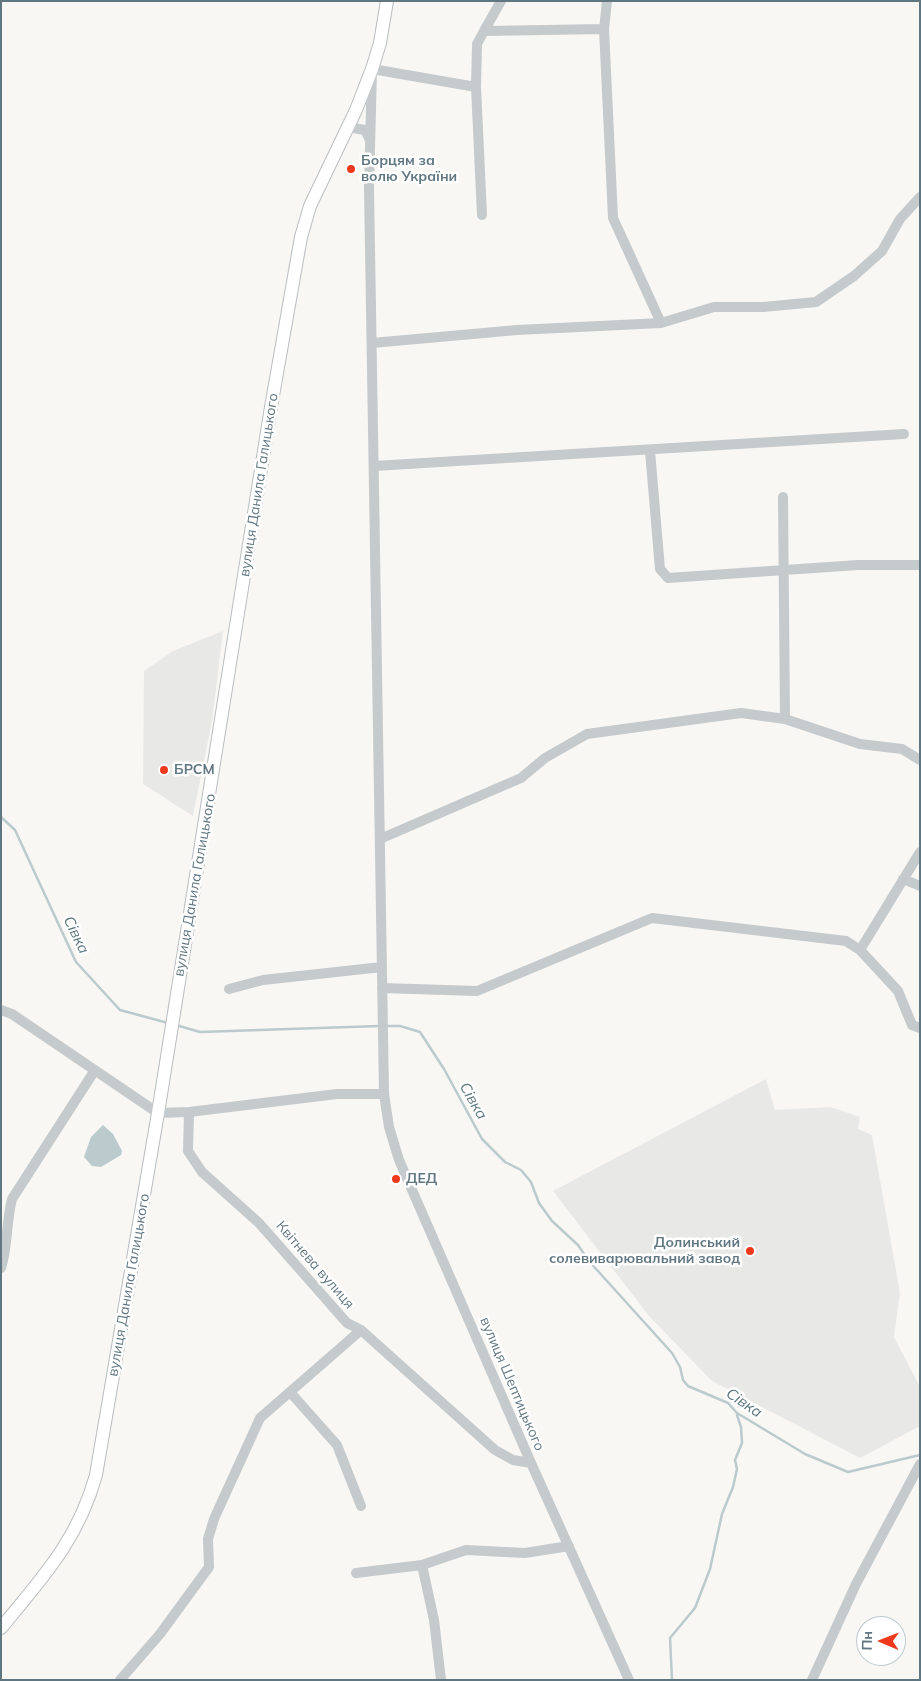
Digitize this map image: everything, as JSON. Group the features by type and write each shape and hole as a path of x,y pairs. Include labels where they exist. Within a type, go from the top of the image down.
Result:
{"main road":[{"name":"вулиця Данила Галицького","path":"1,1628 56,1560 77,1528 88,1502 107,1415 158,1113 301,237 310,206 372,69 380,43 386,1"}],"street":[{"path":"482,215 476,87 477,44 501,1"},
{"path":"606,1 604,28 613,218 661,323"},
{"path":"484,31 604,28"},
{"path":"372,69 476,87"},
{"name":"вулиця Шептицького","path":"372,69 372,343 382,988 384,1094 389,1127 399,1160 531,1463 629,1680"},
{"path":"345,130 353,128 366,130 371,142"},
{"path":"372,343 517,330 661,323 714,307 763,307 816,302 854,276 882,251 900,220 920,197"},
{"path":"374,466 904,434"},
{"path":"650,450 660,569 668,578 858,565 920,565"},
{"path":"783,497 785,718"},
{"path":"380,839 521,778 545,758 587,734 741,713 785,718 860,744 902,749 920,760"},
{"path":"860,950 920,852"},
{"path":"903,879 920,886"},
{"path":"382,988 477,991 652,918 846,942 860,950 898,991 912,1025 920,1028"},
{"path":"229,989 263,980 382,967"},
{"path":"1,1010 12,1014 158,1113 189,1112 337,1094 384,1094"},
{"path":"1,1268 6,1220 12,1199 95,1070"},
{"name":"Квітнева вулиця","path":"189,1112 188,1151 202,1172 259,1223 347,1323 361,1330 495,1450 514,1460 531,1463"},
{"path":"120,1680 160,1634 209,1567 208,1539 234,1471 260,1418 361,1330"},
{"path":"290,1392 336,1445 361,1506"},
{"path":"812,1680 856,1584 919,1468"},
{"path":"356,1574 422,1565 466,1550 525,1553 569,1546"},
{"path":"422,1565 434,1620 440,1680"}],"shaded area":[{"path":"223,631 212,721 193,816 143,784 144,671 173,651"},
{"path":"766,1079 775,1110 831,1107 860,1117 858,1129 872,1135 900,1293 894,1337 920,1387 920,1426 860,1458 712,1381 649,1316 553,1191"},
{"path":"103,1125 113,1134 122,1151 121,1155 101,1167 92,1166 84,1157 91,1137"}],"waterway":[{"name":"Сівка","path":"1,817 15,830 76,962 120,1010 168,1023"},
{"name":"Сівка","path":"176,1025 200,1032 379,1026"},
{"name":"Сівка","path":"385,1026 400,1026 420,1032 444,1069 482,1139 505,1162 521,1170 531,1182 539,1203 552,1221 578,1245 588,1260 672,1353 680,1367 683,1380 688,1386 728,1403 737,1413 805,1454 848,1472 920,1455"},
{"path":"672,1680 670,1638 695,1608 710,1569 722,1514 733,1487 737,1469 735,1460 742,1443 741,1427 737,1415"}],"place":[{"name":"Борцям за волю України","path":"351,169"},
{"name":"БРСМ","path":"164,770"},
{"name":"ДЕД","path":"396,1179"},
{"name":"Долинський солевиварювальний завод","path":"750,1251"}]}
